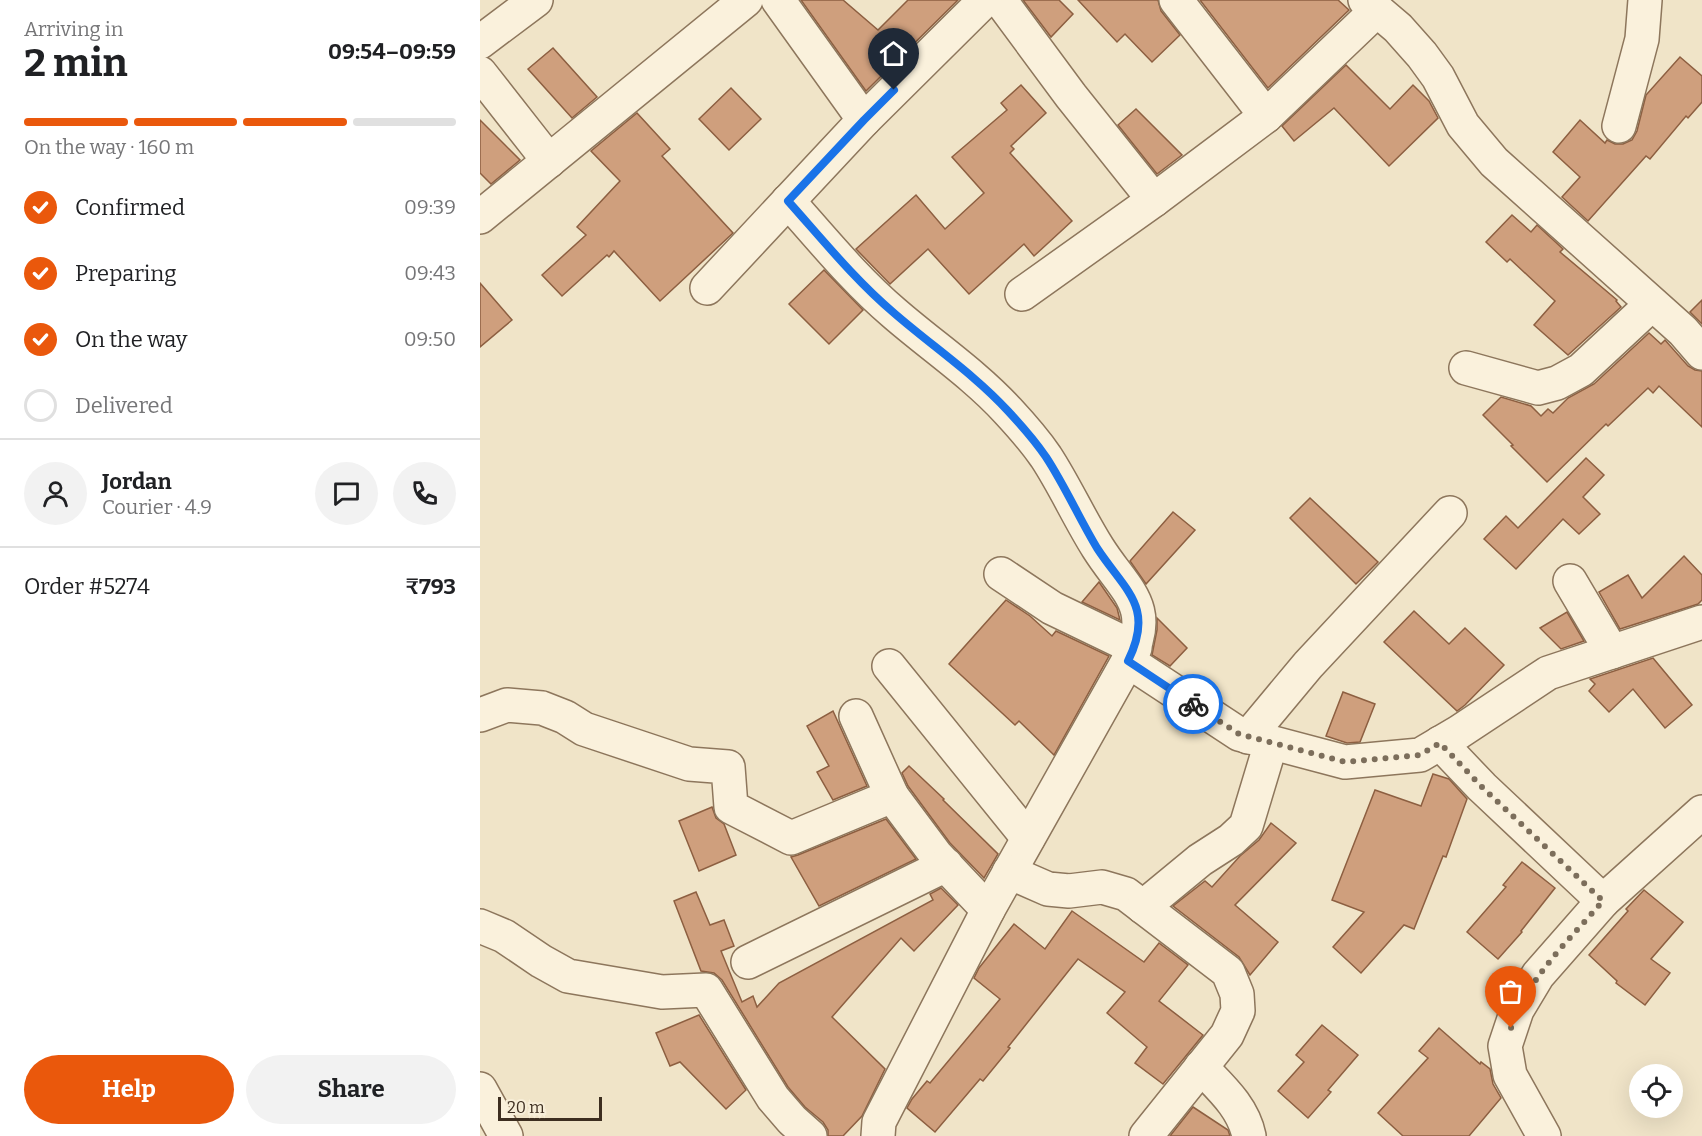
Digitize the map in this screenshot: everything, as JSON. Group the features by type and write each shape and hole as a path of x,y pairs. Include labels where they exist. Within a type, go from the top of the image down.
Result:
{"street":[{"path":"480,42 536,0"},
{"path":"486,202 549,161 746,0"},
{"path":"778,0 864,120"},
{"path":"707,288 864,120 985,0"},
{"path":"1000,0 1071,96 1154,200"},
{"path":"1176,0 1266,116"},
{"path":"1619,126 1642,39 1645,0"},
{"path":"1022,294 1154,200 1266,116 1380,3 1438,77 1463,125 1494,162 1683,331 1702,353"},
{"path":"480,73 549,161"},
{"path":"788,201 866,287 894,313 948,356 1007,410 1045,455 1098,548 1137,606 1140,624 1131,654 988,910 879,1122 878,1136"},
{"path":"1466,368 1538,388 1557,383 1581,370 1652,304"},
{"path":"1143,907 1200,860 1232,840 1246,826 1260,740 1308,666 1450,513"},
{"path":"1001,574 1052,608 1131,654 1239,734 1345,762 1420,755 1548,673 1702,622"},
{"path":"1570,581 1612,652"},
{"path":"889,666 1028,838"},
{"path":"480,715 507,705 542,708 565,717 584,729 689,764 728,767 731,807 790,838 892,796"},
{"path":"856,716 892,796 946,865 988,910"},
{"path":"1440,743 1482,787 1603,901"},
{"path":"1544,1136 1510,1075 1505,1046 1517,1010 1538,975 1603,901 1702,812"},
{"path":"748,962 946,865"},
{"path":"1009,872 1048,889 1068,891 1102,887 1126,894 1228,972 1237,994 1238,1011 1227,1035 1146,1136"},
{"path":"480,926 504,936 541,961 568,975 662,992 706,990 773,1098 810,1136"},
{"path":"1202,1067 1237,1107 1246,1124 1249,1136"},
{"path":"480,1089 506,1136"}],"building":[{"path":"801,0 843,0 878,30 908,0 958,0 866,91"},
{"path":"1023,0 1059,0 1073,14 1051,37"},
{"path":"1078,0 1158,0 1161,11 1180,35 1152,62 1125,34 1117,42"},
{"path":"1200,0 1338,0 1349,10 1268,88"},
{"path":"553,48 597,97 572,118 528,69"},
{"path":"1680,57 1702,76 1702,102 1688,118 1686,116 1650,159 1646,156 1588,221 1562,197 1580,177 1553,152 1580,120 1605,143 1607,140 1615,144 1623,144 1632,140 1637,131 1646,95"},
{"path":"1346,65 1390,109 1413,85 1429,101 1438,118 1389,166 1334,108 1294,141 1282,126"},
{"path":"1021,85 1046,113 1011,146 1014,149 1010,153 1072,221 1034,256 1024,244 969,294 928,249 890,284 856,249 916,195 945,229 984,193 952,157 1007,110 1001,103"},
{"path":"731,88 761,119 729,150 699,119"},
{"path":"1136,109 1182,155 1157,174 1118,125"},
{"path":"637,113 670,149 662,156 733,233 660,301 614,251 562,296 542,275 586,235 577,227 620,181 591,151"},
{"path":"480,120 520,160 491,184 480,173"},
{"path":"1512,215 1531,232 1537,225 1563,249 1560,252 1617,300 1621,307 1568,355 1534,325 1555,301 1510,259 1507,262 1486,242"},
{"path":"824,270 863,310 829,344 789,304"},
{"path":"480,283 512,320 480,347"},
{"path":"1702,300 1702,324 1690,312"},
{"path":"1649,333 1661,344 1665,340 1688,366 1702,371 1702,427 1659,386 1653,393 1648,388 1608,426 1606,424 1547,482 1483,415 1501,397 1531,406 1541,416 1548,409 1553,413 1568,398 1594,384"},
{"path":"1586,458 1604,475 1583,497 1600,514 1579,534 1563,519 1516,569 1484,539 1506,516 1518,528"},
{"path":"1310,498 1378,562 1356,584 1290,518"},
{"path":"1173,512 1195,530 1146,584 1130,561"},
{"path":"1684,556 1702,575 1702,600 1698,604 1620,629 1599,592 1628,575 1642,598"},
{"path":"1099,582 1117,608 1120,620 1082,602"},
{"path":"1006,600 1030,616 1052,636 1056,631 1109,656 1054,755 1019,721 1015,725 949,664"},
{"path":"1414,611 1449,644 1465,628 1504,665 1457,711 1384,642"},
{"path":"1567,612 1584,641 1561,649 1540,628"},
{"path":"1157,618 1187,648 1170,666 1152,655"},
{"path":"1653,658 1692,705 1665,728 1633,689 1609,712 1589,691 1595,684 1590,679"},
{"path":"1343,692 1375,704 1360,742 1347,743 1326,736"},
{"path":"833,711 867,786 833,800 817,772 829,766 807,726"},
{"path":"909,766 998,854 984,878 950,843 908,786 902,773"},
{"path":"1433,774 1449,779 1467,799 1446,857 1443,856 1414,929 1404,925 1361,973 1333,947 1364,912 1332,900 1375,790 1421,806"},
{"path":"712,807 716,818 724,824 736,855 699,871 679,821"},
{"path":"886,819 916,859 819,906 791,857"},
{"path":"1271,823 1296,843 1235,905 1278,942 1250,975 1239,957 1173,906 1205,881 1212,887 1240,856 1259,840"},
{"path":"1522,862 1555,888 1522,932 1498,959 1467,932 1506,887 1503,885"},
{"path":"941,888 958,905 914,951 901,938 832,1017 885,1069 862,1116 843,1136 828,1136 828,1130 823,1122 805,1107 788,1087 722,980 714,973 701,971 674,901 696,892 710,925 724,920 734,946 721,951 742,1002 753,996 757,1007 779,983 933,900 930,894"},
{"path":"1644,890 1683,922 1651,959 1670,973 1645,1005 1616,983 1617,981 1589,955"},
{"path":"1072,911 1144,962 1159,943 1188,965 1159,1001 1203,1035 1163,1084 1135,1063 1147,1047 1107,1013 1125,992 1078,959 983,1081 980,1079 935,1132 907,1108 927,1081 930,1083 1000,999 974,978 979,968 1014,924 1045,949"},
{"path":"699,1015 746,1090 726,1109 680,1062 670,1066 656,1033"},
{"path":"1322,1025 1358,1055 1328,1090 1331,1092 1308,1118 1278,1091 1304,1062 1296,1055"},
{"path":"1439,1028 1480,1064 1481,1062 1490,1069 1493,1084 1501,1098 1469,1136 1403,1136 1378,1113 1428,1058 1419,1051"},
{"path":"1193,1107 1228,1130 1230,1136 1170,1136"}],"way so far":[{"path":"1193,704 1239,734 1345,762 1420,755 1440,743 1482,787 1603,901 1538,975 1517,1010 1511,1028"}],"route":[{"path":"894,90 788,201 866,287 894,313 948,356 1007,410 1045,455 1098,548 1137,606 1140,624 1135,648 1128,661 1193,704"}]}
